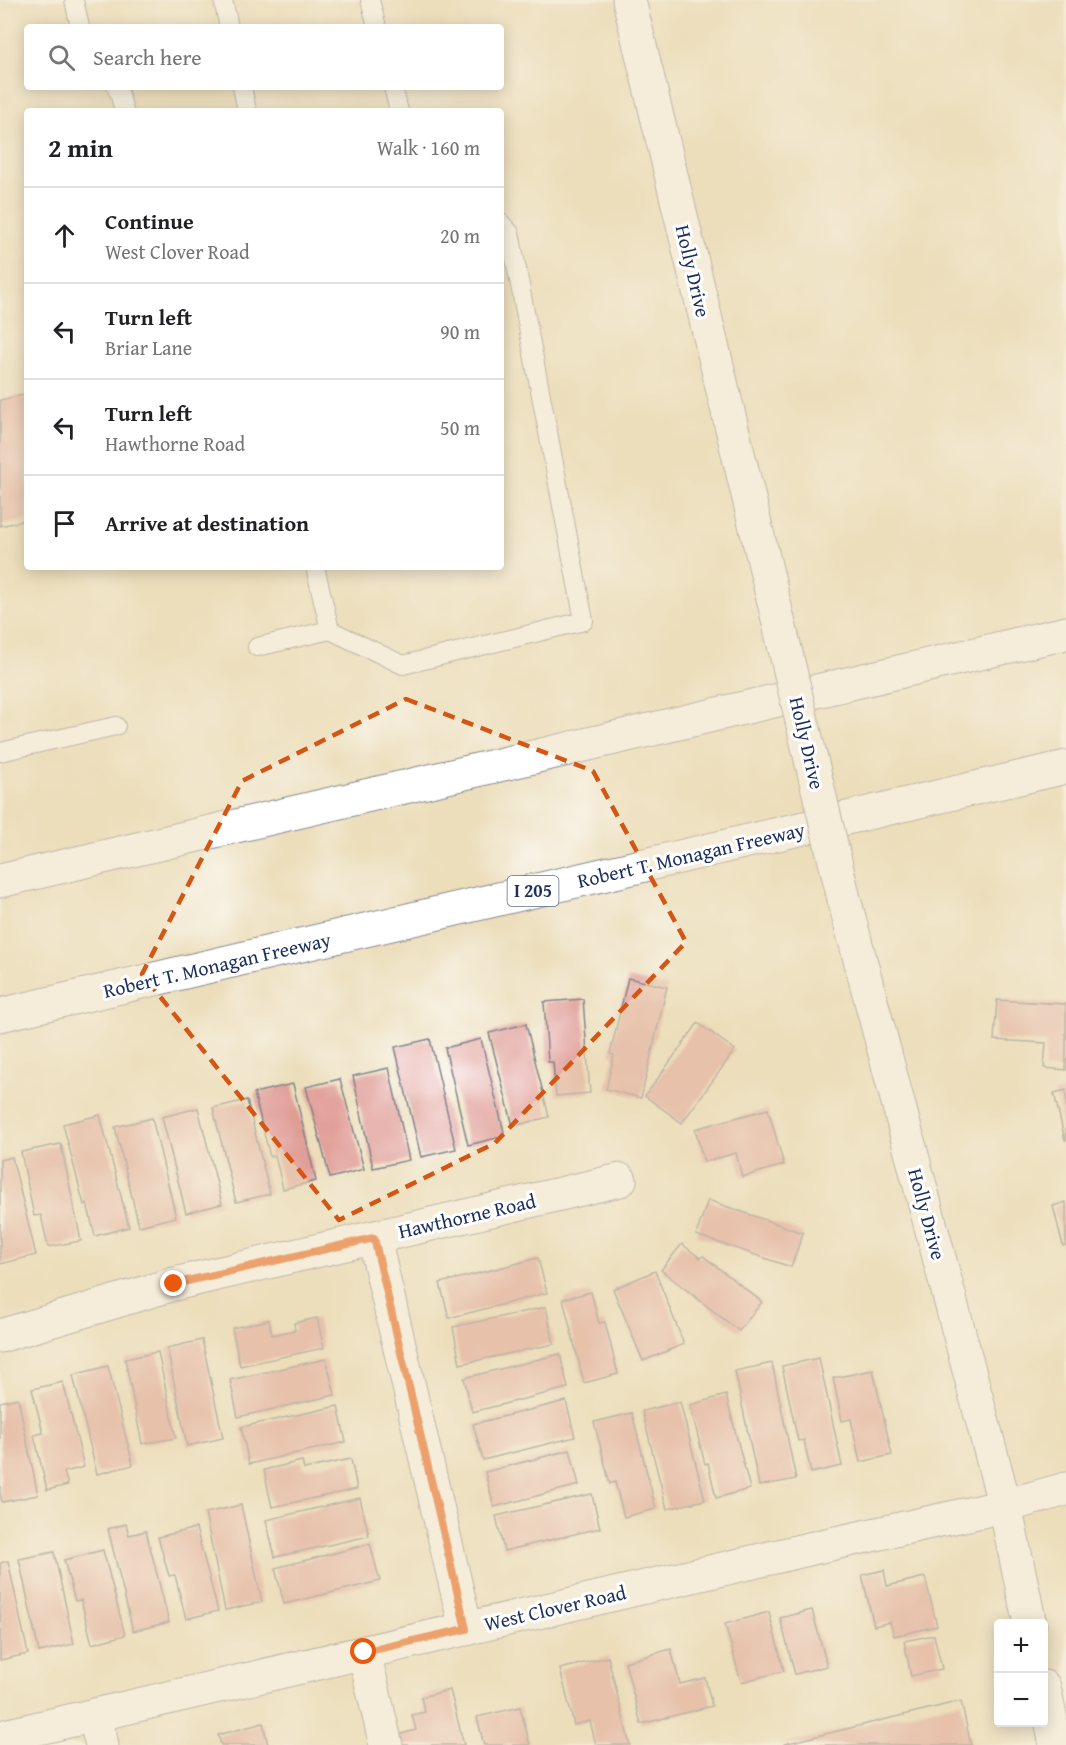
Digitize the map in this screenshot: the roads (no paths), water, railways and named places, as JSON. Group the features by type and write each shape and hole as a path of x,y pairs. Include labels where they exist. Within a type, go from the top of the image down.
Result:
{"main road":[{"name":"Holly Drive","path":"629,0 843,898 1005,1506 1029,1619"},
{"path":"0,881 1066,633"},
{"name":"Robert T. Monagan Freeway","path":"0,1015 1066,767"},
{"name":"Hawthorne Road","path":"0,1336 174,1284 620,1180"},
{"path":"374,1238 466,1629"},
{"name":"West Clover Road","path":"0,1737 98,1730 364,1652 1005,1506 1066,1489"},
{"path":"364,1652 386,1745"},
{"path":"1048,1706 1056,1745"}],"lane":[{"path":"74,0 79,24"},
{"path":"223,0 228,24"},
{"path":"370,0 376,24"},
{"path":"118,90 123,108"},
{"path":"243,90 246,108"},
{"path":"394,90 398,108"},
{"path":"257,647 330,630 403,665 584,621 510,233 504,227"},
{"path":"316,570 330,630"},
{"path":"0,752 116,726"}]}
